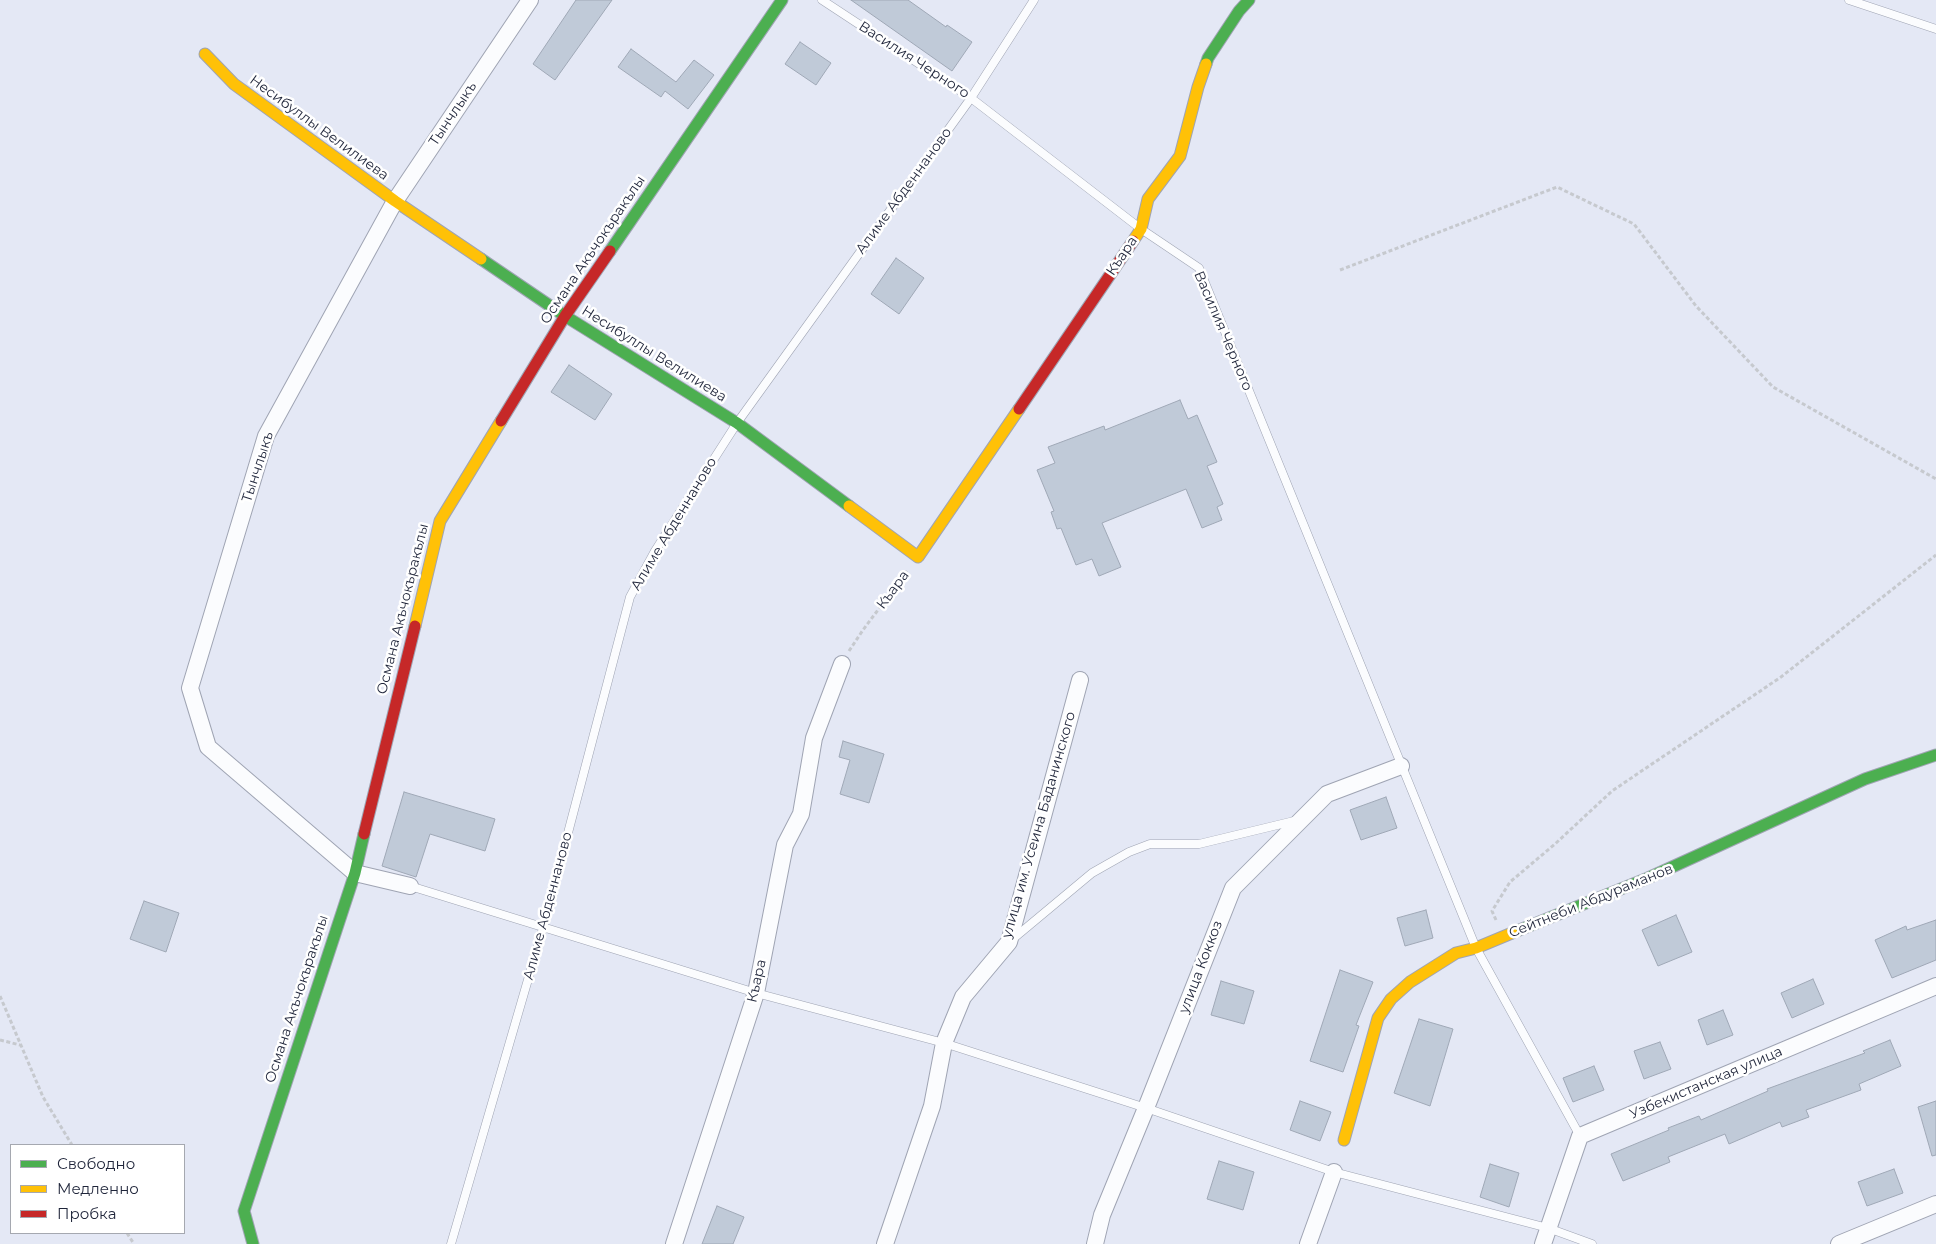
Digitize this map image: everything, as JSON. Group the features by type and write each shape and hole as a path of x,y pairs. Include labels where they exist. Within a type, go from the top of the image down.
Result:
{"street":[{"name":"Тынчлыкъ","path":"410,886 354,873 208,747 190,688 266,436 395,201 530,0"},
{"name":"Османа Акъчокъракълы","path":"253,1244 244,1211 354,873 440,521 565,316 782,0"},
{"name":"Къара","path":"918,557 1141,229 1148,199 1180,156 1198,87 1208,58 1238,11 1249,0"},
{"name":"Несибуллы Велилиева","path":"205,54 234,84 395,201 565,316 737,423 918,557"},
{"name":"Къара","path":"674,1244 756,993 785,845 801,814 814,738 842,664"},
{"name":"улица им. Усеина Баданинского","path":"886,1244 932,1106 944,1043 963,997 1008,942 1080,680"},
{"name":"Сейтнеби Абдураманов","path":"1344,1140 1378,1018 1391,999 1410,982 1456,953 1476,948 1648,878 1865,780 1936,756"},
{"name":"улица Коккоз","path":"1095,1244 1102,1215 1233,888 1327,794 1400,766"},
{"name":"Узбекистанская улица","path":"1580,1136 1936,986"},
{"path":"1545,1236 1580,1136"},
{"path":"1308,1244 1334,1172"},
{"path":"1839,1244 1936,1204"}],"lane":[{"name":"Василия Черного","path":"822,0 972,98 1141,229 1199,268 1400,766 1476,948 1580,1136"},
{"name":"Алиме Абденнаново","path":"451,1244 543,928 630,597 655,551 737,423 972,98 1034,0"},
{"path":"1849,0 1936,29"},
{"path":"1008,942 1092,873 1129,852 1150,844 1199,844 1301,820"},
{"path":"410,886 756,993 944,1043 1146,1108 1334,1172 1545,1236 1592,1244"}],"path":[{"path":"1340,270 1557,188 1634,224 1696,306 1772,387 1936,479"},
{"path":"1501,938 1492,911 1510,882 1555,844 1612,791 1781,677 1936,555"},
{"name":"Къара","path":"842,664 863,630 918,557"},
{"path":"0,996 43,1097 71,1144"},
{"path":"0,1040 21,1045"}],"building":[{"path":"576,0 612,0 555,80 533,64"},
{"path":"851,0 908,0 946,27 947,25 972,42 952,71"},
{"path":"800,42 831,63 816,85 785,64"},
{"path":"631,49 676,82 694,60 714,75 688,109 665,91 661,97 618,67"},
{"path":"896,258 924,278 899,314 871,294"},
{"path":"569,365 612,394 595,420 551,392"},
{"path":"1180,400 1188,419 1197,415 1217,462 1207,466 1223,504 1217,507 1222,520 1202,528 1186,489 1102,523 1121,567 1099,576 1092,559 1076,565 1061,528 1057,529 1051,512 1054,511 1037,470 1055,463 1048,447 1104,426 1105,430"},
{"path":"843,741 884,754 869,803 840,794 850,760 839,757"},
{"path":"404,792 495,819 485,851 430,834 416,877 382,866"},
{"path":"1386,797 1397,828 1361,840 1350,810"},
{"path":"144,901 179,913 166,952 130,939"},
{"path":"1426,910 1433,938 1405,946 1397,918"},
{"path":"1676,915 1692,952 1658,966 1642,930"},
{"path":"1936,920 1936,960 1892,978 1875,940 1906,926 1907,930"},
{"path":"1340,970 1373,982 1356,1025 1359,1026 1343,1072 1310,1061"},
{"path":"1813,979 1824,1004 1792,1018 1781,993"},
{"path":"1221,981 1254,991 1244,1024 1211,1015"},
{"path":"1723,1010 1733,1035 1707,1045 1698,1020"},
{"path":"1419,1019 1453,1029 1430,1106 1394,1093"},
{"path":"1890,1040 1901,1066 1859,1084 1861,1090 1806,1110 1809,1117 1782,1127 1780,1122 1729,1144 1725,1134 1668,1157 1670,1162 1623,1181 1611,1154 1669,1130 1668,1128 1699,1116 1701,1120 1768,1091 1767,1089 1865,1053 1863,1051"},
{"path":"1660,1042 1671,1069 1644,1079 1634,1051"},
{"path":"1594,1066 1604,1090 1573,1102 1563,1078"},
{"path":"1300,1101 1331,1112 1320,1141 1290,1130"},
{"path":"1936,1101 1936,1155 1932,1156 1918,1107"},
{"path":"1219,1161 1254,1172 1243,1210 1207,1199"},
{"path":"1490,1164 1519,1173 1509,1207 1480,1197"},
{"path":"1894,1169 1903,1193 1867,1206 1858,1182"},
{"path":"717,1206 744,1217 733,1244 702,1244"}],"traffic: fast":[{"path":"610,251 782,0"},
{"path":"1206,64 1239,11 1249,0"},
{"path":"481,259 565,316 737,423 849,506"},
{"path":"1512,933 1648,878 1865,779 1936,755"},
{"path":"253,1244 244,1211 355,873 364,834"}],"traffic: slow":[{"path":"205,54 234,84 395,201 481,259"},
{"path":"1133,241 1141,229 1148,199 1180,156 1206,64"},
{"path":"849,506 918,557 1019,409"},
{"path":"415,626 440,521 501,421"},
{"path":"1344,1140 1378,1018 1391,999 1410,982 1456,953 1476,948 1512,933"}],"traffic: jam":[{"path":"1019,409 1133,241"},
{"path":"501,421 565,316 610,251"},
{"path":"364,834 415,626"}]}
